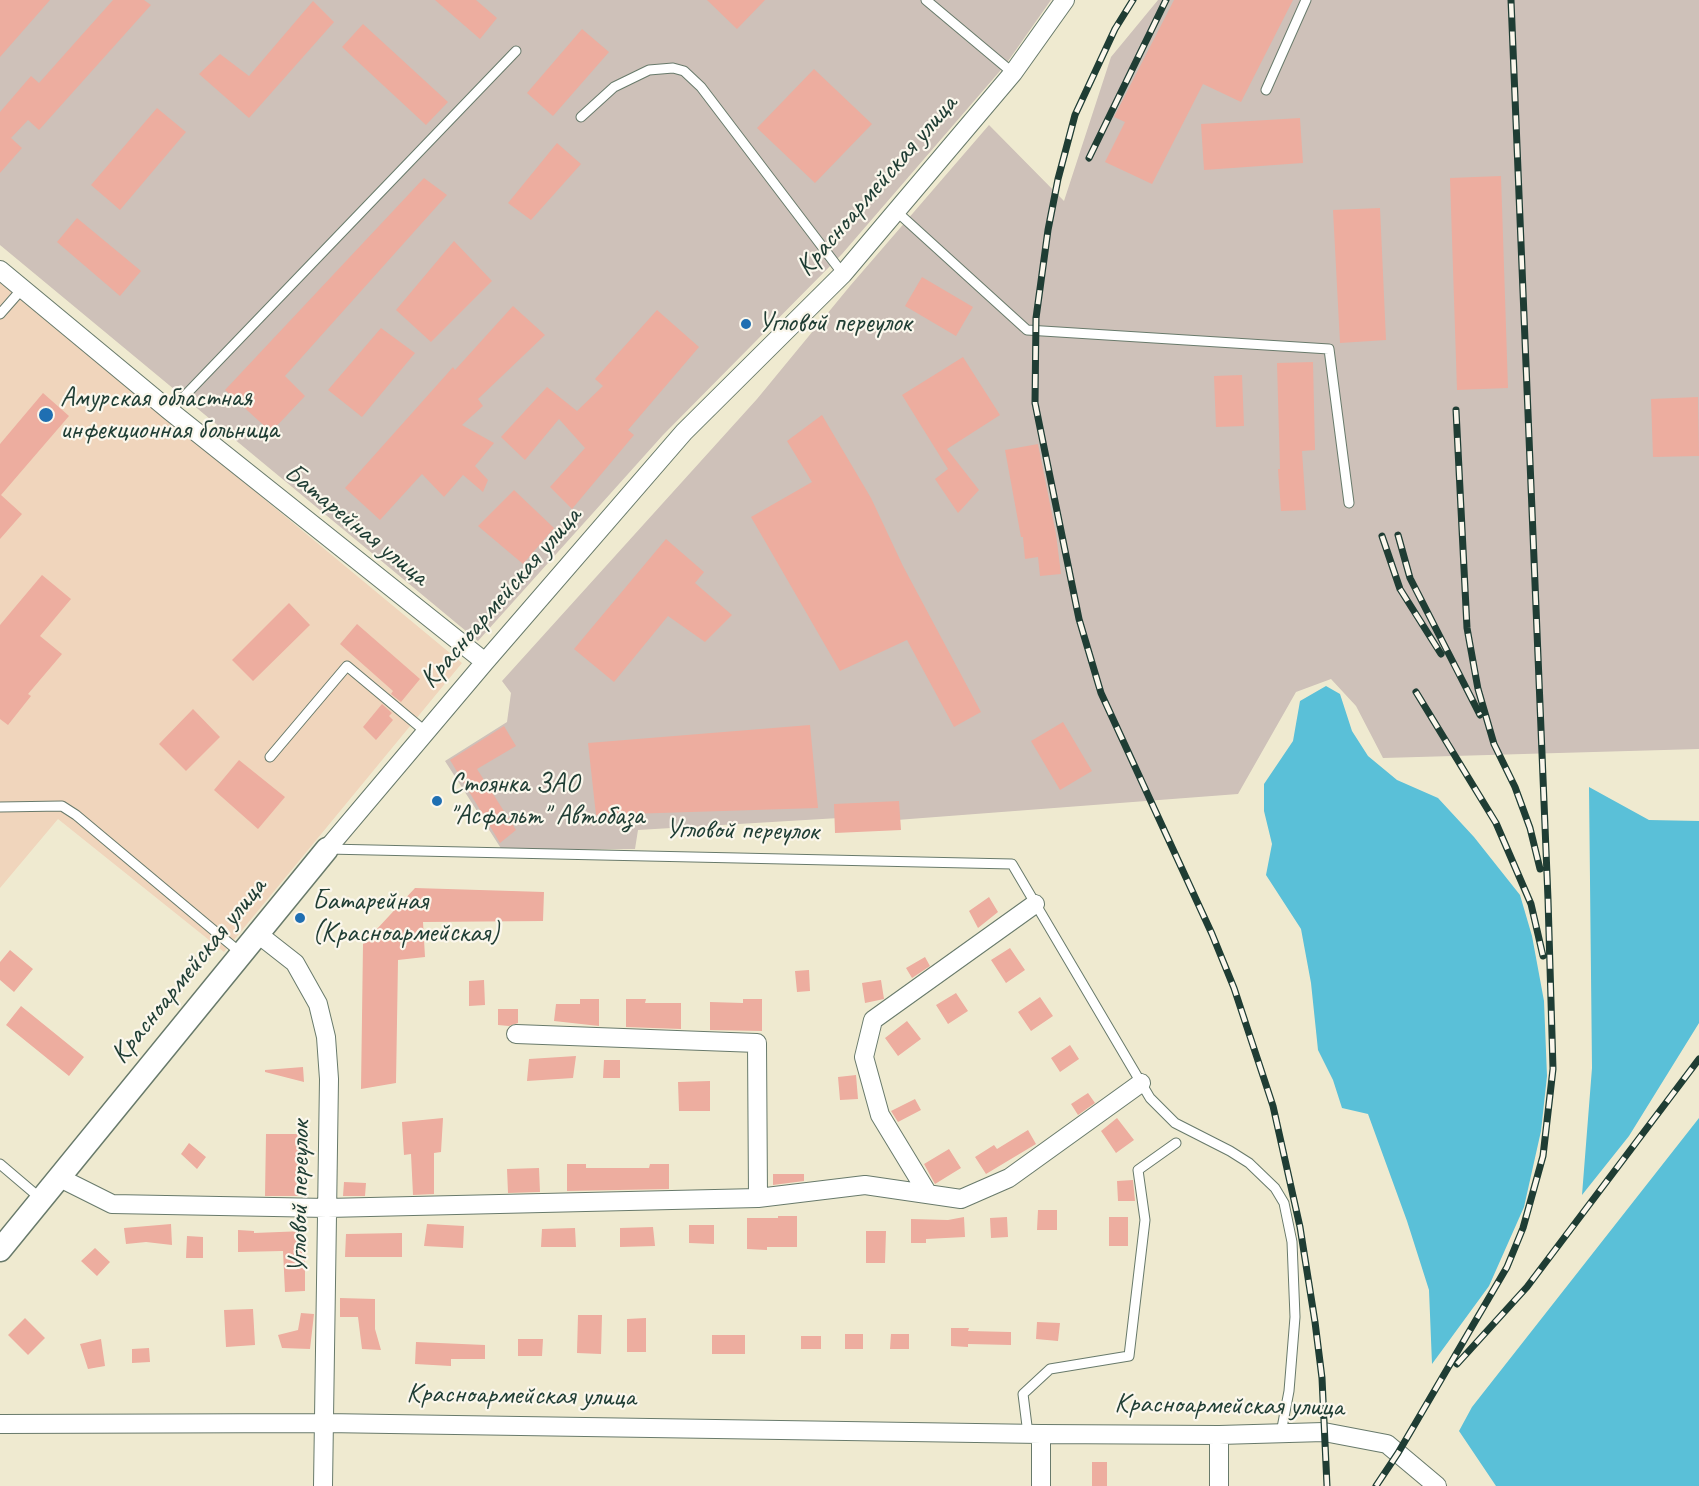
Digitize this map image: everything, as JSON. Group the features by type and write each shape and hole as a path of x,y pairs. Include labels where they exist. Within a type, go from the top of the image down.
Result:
{"street":[{"name":"Красноармейская улица","path":"0,1250 327,849 485,662 684,432 843,274 1013,73 1065,0"},
{"name":"Батарейная улица","path":"0,270 170,411 485,662"},
{"path":"928,1194 880,1115 864,1057 873,1020 1035,904"},
{"name":"Угловой переулок","path":"258,934 295,963 318,1004 326,1037 329,1079 323,1486"},
{"path":"516,1034 757,1043 758,1198"},
{"path":"60,1178 112,1204 327,1208 758,1198 865,1185 961,1198 1010,1178 1145,1091"},
{"name":"Красноармейская улица","path":"0,1424 325,1423 1034,1434 1219,1435 1324,1432 1387,1444 1437,1486"},
{"path":"1034,1434 1041,1486"},
{"path":"1219,1435 1219,1486"}],"lane":[{"path":"926,0 1013,73"},
{"path":"1266,90 1306,0"},
{"path":"170,411 516,51"},
{"path":"581,117 614,87 650,70 673,68 684,71 701,87 843,274"},
{"path":"896,211 1027,330 1329,349 1348,503"},
{"path":"0,314 22,289"},
{"path":"270,757 347,666 426,732"},
{"path":"0,807 62,806 85,822 242,954"},
{"name":"Угловой переулок","path":"327,849 1012,864 1035,904"},
{"path":"1035,904 1145,1091 1175,1123 1249,1163 1275,1188 1284,1203 1292,1242 1295,1317 1289,1391 1281,1433"},
{"path":"1034,1434 1023,1394 1050,1369 1129,1356 1144,1220 1138,1170 1176,1143"},
{"path":"0,1164 42,1200"}],"shaded area":[{"path":"0,0 1051,0 1006,64 842,254 663,435 478,641 0,245"},
{"path":"1158,0 1699,0 1699,749 1383,758 1356,706 1331,679 1296,692 1238,794 844,824 839,818 638,830 635,849 502,850 445,761 507,722 511,693 502,681 757,399 850,286 989,125 1064,201 1111,57"},
{"path":"0,280 462,663 224,952 58,819 0,888"}],"water":[{"path":"1326,686 1340,694 1352,731 1368,756 1397,780 1438,798 1474,837 1520,895 1532,936 1544,1001 1547,1076 1541,1131 1524,1207 1489,1286 1432,1364 1429,1290 1407,1221 1368,1114 1342,1108 1333,1080 1318,1050 1311,983 1301,929 1266,875 1272,844 1264,811 1264,784 1293,741 1300,701"},
{"path":"1589,787 1649,820 1699,821 1699,1023 1629,1136 1582,1195 1592,1068"},
{"path":"1699,1118 1699,1486 1496,1486 1459,1431 1472,1407"}],"building":[{"path":"0,0 50,0 0,57"},
{"path":"113,0 144,0 151,5 39,130 28,120 11,138 22,148 0,173 0,112 31,76 39,83"},
{"path":"435,0 476,0 497,18 480,39"},
{"path":"707,0 765,0 737,29"},
{"path":"1174,0 1293,0 1241,102 1203,84 1152,184 1105,162 1125,122 1114,117"},
{"path":"313,1 334,22 249,118 199,74 220,54 249,76"},
{"path":"363,24 448,102 426,125 342,47"},
{"path":"582,29 609,52 553,116 527,93"},
{"path":"814,69 872,124 815,183 757,128"},
{"path":"157,108 186,132 120,210 91,185"},
{"path":"1300,118 1303,163 1204,170 1201,124"},
{"path":"557,143 581,164 531,220 508,203"},
{"path":"1501,176 1508,388 1457,390 1450,178"},
{"path":"424,178 447,195 285,376 305,396 271,432 225,390"},
{"path":"1380,208 1386,340 1340,343 1333,210"},
{"path":"77,218 141,271 120,296 57,242"},
{"path":"454,241 492,281 431,342 396,310"},
{"path":"922,277 973,307 956,336 905,306"},
{"path":"513,306 545,335 478,399 483,406 462,425 494,443 475,466 488,480 483,492 463,475 444,497 422,474 380,520 345,488 453,367 455,370"},
{"path":"657,310 699,347 628,430 634,435 572,509 550,487 585,448 559,419 525,460 501,437 547,387 577,411 603,386 595,379"},
{"path":"381,328 415,353 362,417 328,390"},
{"path":"963,357 1000,415 947,449 979,490 958,513 935,479 948,469 902,395"},
{"path":"1313,362 1315,450 1302,451 1306,510 1281,511 1278,469 1280,469 1277,363"},
{"path":"1242,375 1244,426 1216,427 1214,376"},
{"path":"43,393 69,416 1,495 22,514 0,539 0,444"},
{"path":"1698,397 1699,456 1653,457 1651,399"},
{"path":"822,415 871,498 903,566 981,712 954,727 907,640 840,671 751,517 812,482 787,441"},
{"path":"1038,444 1056,534 1061,574 1040,576 1038,557 1025,559 1023,537 1021,537 1005,450"},
{"path":"514,490 554,528 523,564 478,526"},
{"path":"666,539 704,572 695,583 732,615 705,642 668,616 614,682 574,649"},
{"path":"42,575 71,599 40,636 62,654 28,694 31,696 8,725 0,719 0,625"},
{"path":"289,603 310,625 253,681 232,660"},
{"path":"357,624 420,679 401,702 391,694 393,691 340,644"},
{"path":"382,704 392,713 389,716 393,720 376,740 363,727"},
{"path":"193,709 220,737 186,771 159,744"},
{"path":"1063,722 1092,771 1060,790 1031,741"},
{"path":"810,725 818,808 596,815 588,743"},
{"path":"504,726 516,746 477,769 516,830 500,843 450,760"},
{"path":"239,760 285,797 258,829 214,790"},
{"path":"899,801 901,830 835,833 834,804"},
{"path":"415,888 544,892 543,921 423,922 425,957 398,960 396,1083 361,1089 363,944"},
{"path":"989,897 998,912 978,928 969,911"},
{"path":"1010,948 1025,970 1006,983 991,960"},
{"path":"10,950 33,969 14,992 0,980 0,962"},
{"path":"925,957 930,966 912,978 906,968"},
{"path":"809,970 810,991 797,992 795,971"},
{"path":"484,980 485,1005 469,1006 469,981"},
{"path":"881,980 884,999 865,1003 862,983"},
{"path":"956,993 968,1011 948,1024 936,1005"},
{"path":"1040,997 1053,1016 1031,1031 1018,1012"},
{"path":"580,999 599,999 599,1026 554,1021 556,1004 580,1004"},
{"path":"626,999 646,999 645,1003 681,1003 681,1029 626,1027"},
{"path":"743,999 762,999 762,1031 710,1030 710,1002 743,1003"},
{"path":"21,1006 84,1057 69,1076 6,1025"},
{"path":"498,1009 518,1009 518,1023 509,1026 498,1025"},
{"path":"907,1021 921,1039 898,1056 885,1038"},
{"path":"1070,1045 1079,1059 1060,1072 1051,1058"},
{"path":"576,1056 573,1078 527,1081 529,1059"},
{"path":"604,1060 620,1060 620,1078 603,1078"},
{"path":"303,1067 304,1082 265,1072 265,1070"},
{"path":"856,1075 858,1099 840,1100 838,1077"},
{"path":"710,1081 710,1111 679,1111 678,1082"},
{"path":"1088,1093 1095,1103 1078,1115 1071,1104"},
{"path":"915,1099 921,1110 898,1122 891,1111"},
{"path":"443,1118 441,1152 434,1153 434,1194 413,1195 411,1154 404,1155 402,1122"},
{"path":"1117,1118 1134,1140 1116,1153 1101,1131"},
{"path":"1028,1130 1036,1144 986,1174 975,1157 994,1145 997,1149"},
{"path":"266,1134 305,1134 302,1196 265,1196"},
{"path":"189,1143 206,1157 197,1169 181,1154"},
{"path":"949,1149 961,1168 935,1184 924,1164"},
{"path":"567,1164 586,1164 586,1168 649,1168 650,1164 669,1164 669,1189 567,1191"},
{"path":"539,1168 540,1192 508,1193 507,1169"},
{"path":"773,1174 804,1174 804,1181 773,1185"},
{"path":"1133,1180 1135,1201 1118,1201 1117,1181"},
{"path":"344,1182 366,1183 365,1196 343,1196"},
{"path":"1038,1210 1057,1210 1057,1230 1037,1230"},
{"path":"778,1216 797,1216 797,1247 747,1249 747,1218 778,1218"},
{"path":"964,1217 965,1237 926,1239 926,1243 911,1243 911,1219 948,1220"},
{"path":"1007,1217 1008,1237 991,1238 990,1218"},
{"path":"1109,1217 1128,1217 1128,1246 1109,1246"},
{"path":"171,1224 172,1245 146,1242 126,1244 124,1228"},
{"path":"427,1224 464,1226 463,1248 424,1246"},
{"path":"689,1225 714,1225 714,1244 689,1243"},
{"path":"653,1227 655,1246 620,1247 620,1228"},
{"path":"575,1228 576,1247 541,1247 542,1229"},
{"path":"238,1230 254,1231 254,1233 305,1231 305,1291 285,1292 283,1251 238,1252"},
{"path":"866,1231 886,1231 885,1263 866,1263"},
{"path":"402,1233 402,1257 345,1257 346,1234"},
{"path":"187,1236 203,1237 203,1258 186,1258"},
{"path":"95,1248 110,1262 97,1276 81,1261"},
{"path":"340,1298 375,1299 375,1329 381,1350 362,1349 358,1317 340,1317"},
{"path":"253,1309 255,1345 226,1347 224,1310"},
{"path":"301,1313 314,1314 310,1349 282,1348 278,1335 298,1330"},
{"path":"578,1315 602,1315 601,1354 577,1353"},
{"path":"25,1318 45,1338 28,1355 8,1335"},
{"path":"646,1318 646,1352 627,1352 627,1319"},
{"path":"1037,1322 1060,1323 1058,1341 1036,1339"},
{"path":"951,1328 969,1328 968,1331 1011,1332 1011,1345 951,1346"},
{"path":"845,1334 863,1334 863,1349 845,1349"},
{"path":"891,1334 909,1334 909,1349 890,1349"},
{"path":"712,1335 745,1335 745,1354 712,1354"},
{"path":"801,1336 821,1336 821,1349 801,1349"},
{"path":"101,1339 105,1366 88,1369 80,1344"},
{"path":"518,1339 543,1339 542,1356 518,1356"},
{"path":"416,1342 485,1345 485,1359 451,1359 451,1366 415,1364"},
{"path":"149,1348 150,1362 132,1363 132,1349"},
{"path":"1092,1462 1107,1462 1107,1486 1092,1486"}],"railway":[{"path":"1133,0 1115,29 1075,115 1058,179 1048,230 1036,318 1035,403 1079,619 1101,693 1212,934 1234,988 1273,1106 1300,1227 1315,1322 1322,1378 1327,1486"},
{"path":"1089,158 1166,0"},
{"path":"1376,1486 1398,1453 1507,1267 1523,1228 1543,1156 1553,1069 1511,0"},
{"path":"1456,410 1467,628 1478,689 1494,744 1515,787 1530,828 1540,869"},
{"path":"1398,535 1410,578 1480,715"},
{"path":"1382,536 1400,589 1441,654"},
{"path":"1416,692 1496,823 1531,904 1543,956"},
{"path":"1457,1364 1527,1287 1699,1059"}],"place":[{"name":"Угловой переулок","path":"746,324"},
{"name":"Амурская областная инфекционная больница","path":"46,415"},
{"name":"Стоянка ЗАО \"Асфальт\" Автобаза","path":"437,801"},
{"name":"Батарейная (Красноармейская)","path":"300,918"}]}
